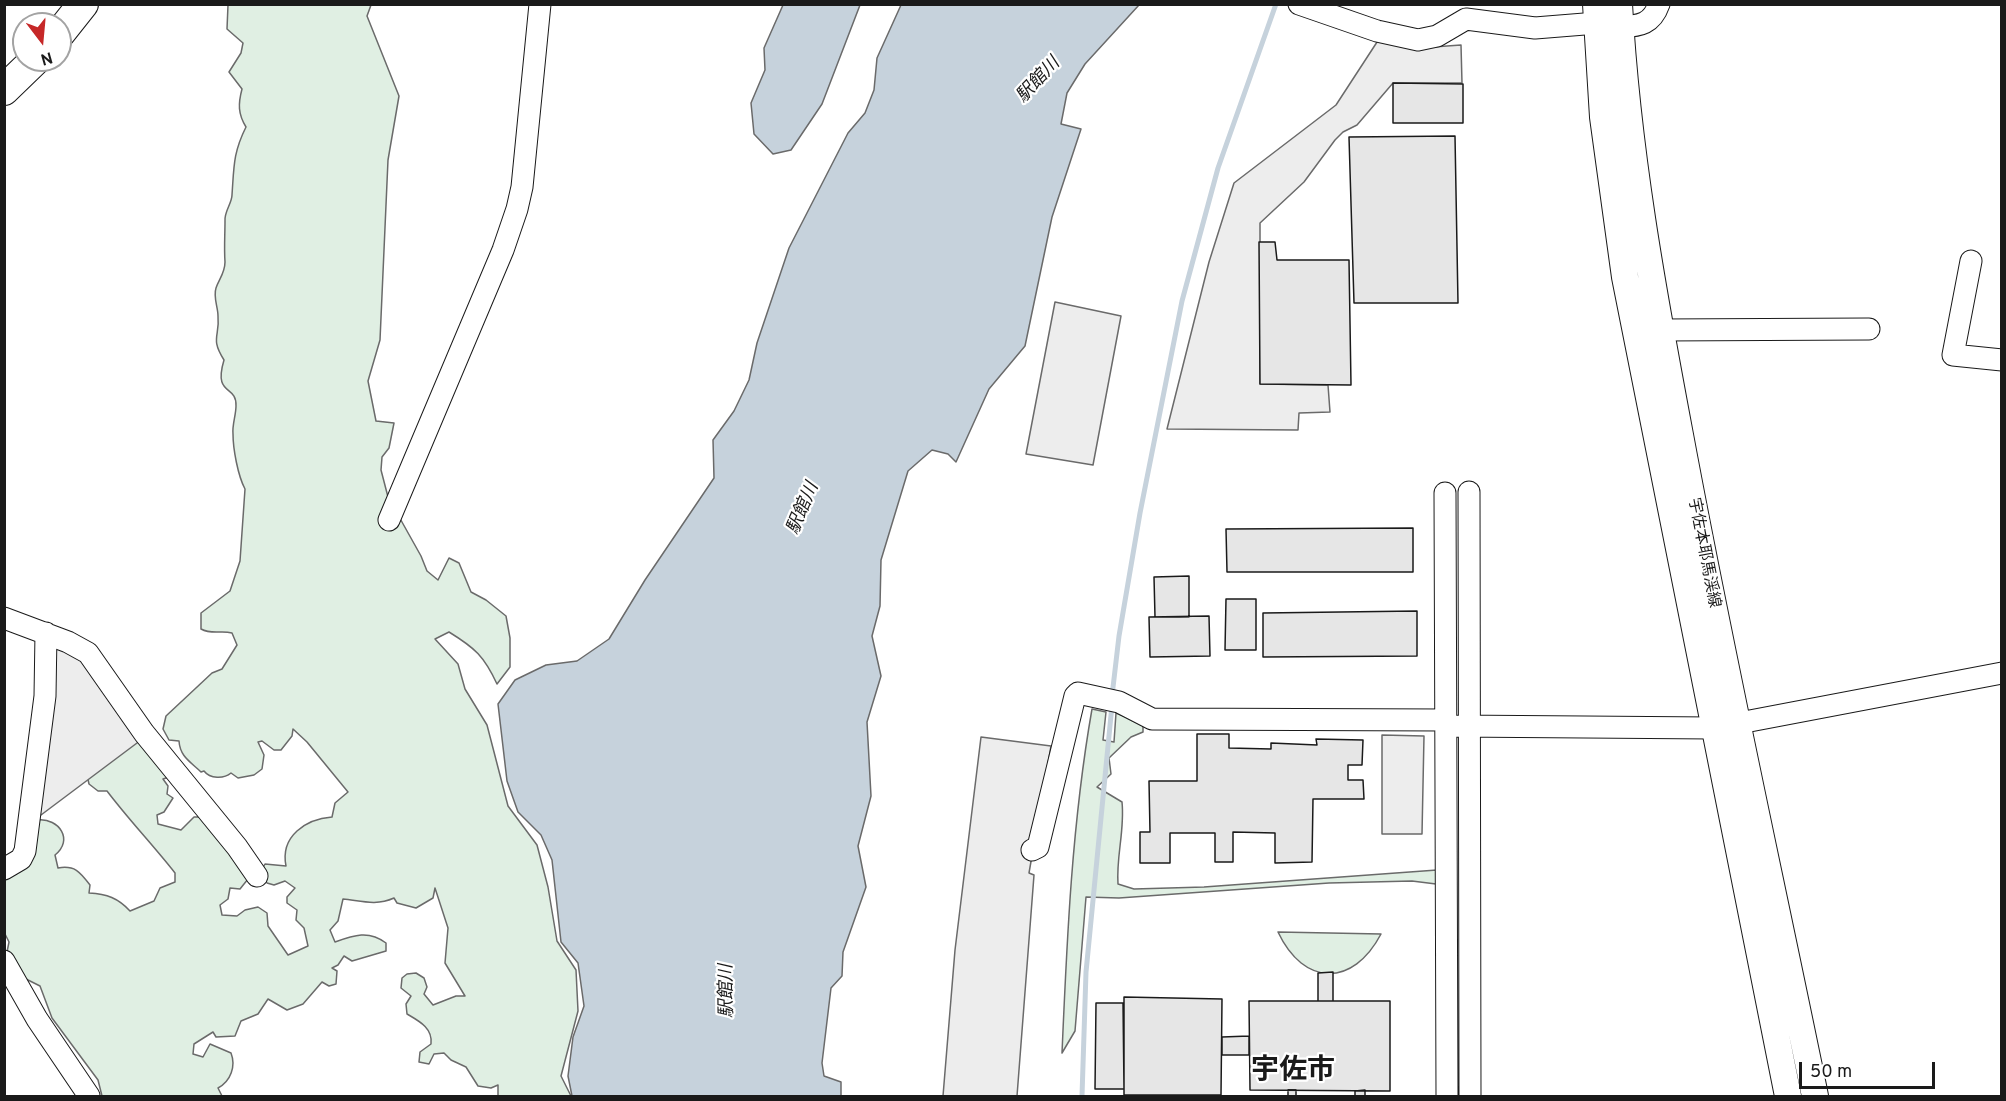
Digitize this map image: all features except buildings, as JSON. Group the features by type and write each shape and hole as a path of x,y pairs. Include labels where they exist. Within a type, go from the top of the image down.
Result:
{"highway":[{"path":"72,18 83,4"},
{"path":"4,90 23,72"}],"main road":[{"name":"宇佐本耶馬渓線","path":"1608,15 1661,330 1698,531 1726,726 1788,1096"},
{"name":"宇佐本耶馬渓線","path":"1608,15 1605,138 1624,278 1726,726 1815,1096"}],"street":[{"path":"389,520 503,250 518,209 540,4"},
{"path":"1299,4 1377,31 1418,40 1437,36 1466,19 1535,28 1608,15 1648,22 1655,16 1659,4"},
{"path":"1971,261 1953,355 2001,360"},
{"path":"1661,330 1869,329"},
{"path":"1469,492 1470,1096"},
{"path":"1445,493 1447,1096"},
{"path":"4,618 46,633 88,653 144,733 237,847 257,876"},
{"path":"4,869 21,859 25,851 44,704 46,633"},
{"path":"1032,850 1038,846 1075,696 1078,693 1119,702 1152,719 1446,723 1469,726 1726,726 2001,673"},
{"path":"4,961 37,1019 83,1084 88,1096"}],"green space":[{"path":"228,5 371,5 367,16 399,96 388,160 380,340 368,381 376,421 394,423 389,448 382,457 381,470 388,497 427,571 438,580 449,558 459,563 471,592 486,600 506,616 510,638 510,667 497,684 483,659 466,643 449,632 435,639 458,664 465,689 487,725 508,806 537,845 548,887 557,941 576,970 578,1011 561,1076 571,1096 498,1096 498,1085 491,1088 478,1086 466,1067 451,1060 444,1053 434,1054 429,1064 419,1062 420,1052 431,1044 431,1038 424,1026 407,1014 406,1004 411,996 401,988 402,978 407,974 416,973 424,978 427,987 424,994 433,1005 456,996 465,996 445,963 448,928 435,888 433,898 416,908 397,903 394,898 375,902 343,899 338,921 330,930 335,942 361,935 374,936 386,943 386,951 352,961 344,956 338,965 332,968 337,971 336,984 329,986 322,982 303,1004 287,1010 268,999 258,1014 241,1021 235,1036 216,1037 213,1032 194,1044 193,1054 203,1057 210,1044 231,1053 233,1063 231,1073 218,1088 222,1096 102,1096 98,1080 52,1018 40,986 24,978 6,957 9,942 5,934 5,879 38,820 46,820 58,826 62,831 63,843 55,855 58,868 69,868 80,873 90,885 89,893 112,898 130,911 154,901 160,888 175,882 175,873 107,791 98,791 89,784 87,775 138,734 175,775 163,779 168,786 167,794 173,798 164,812 157,815 158,824 181,830 194,817 203,817 248,879 240,889 230,888 228,899 220,905 222,915 237,916 245,910 258,907 267,913 268,926 288,955 308,946 304,928 296,920 297,910 287,903 287,897 295,888 285,881 274,885 267,883 261,871 265,864 286,866 285,855 291,838 304,825 332,817 335,803 348,792 307,742 293,729 292,736 281,750 274,750 262,741 258,742 264,755 262,769 254,775 238,778 231,773 217,777 210,776 204,771 201,772 184,755 179,741 169,740 163,729 166,716 212,673 222,669 237,645 232,633 209,632 201,629 201,613 230,591 240,561 245,489 238,470 234,447 235,399 221,380 224,360 216,342 218,313 215,291 225,266 225,218 232,198 236,153 246,127 241,118 240,109 242,89 229,72 241,53 243,43 227,29"},
{"path":"1092,709 1106,712 1103,740 1114,742 1116,713 1143,724 1143,732 1131,737 1109,758 1111,774 1097,787 1122,802 1118,884 1134,889 1204,887 1437,870 1436,884 1412,881 1329,883 1119,898 1086,897 1075,1031 1062,1053 1068,923 1075,837"},
{"path":"1278,932 1381,934 1370,951 1357,964 1343,971 1329,973 1315,971 1301,963 1289,950"}],"shaded area":[{"path":"1379,39 1419,48 1461,45 1462,83 1393,83 1357,125 1343,132 1335,140 1304,182 1260,223 1260,384 1328,385 1330,412 1299,413 1298,430 1167,429 1209,262 1234,183 1336,105"},
{"path":"1055,302 1121,316 1093,465 1026,454"},
{"path":"55,644 78,656 141,740 41,815 39,811"},
{"path":"1382,735 1424,736 1422,834 1382,834"},
{"path":"981,737 1051,746 1029,873 1034,875 1017,1096 943,1096 955,950"}],"water":[{"path":"783,5 860,5 822,104 791,150 773,154 754,134 751,103 765,70 764,48"},
{"name":"駅館川","path":"901,5 1139,5 1085,64 1067,93 1061,124 1081,129 1052,217 1025,346 989,389 956,462 948,454 932,450 908,471 881,560 880,606 872,636 881,676 867,722 871,796 858,846 866,887 843,952 842,976 831,988 822,1063 824,1076 841,1082 841,1096 572,1096 568,1076 573,1037 584,1006 578,963 561,942 552,860 541,835 518,812 507,781 498,704 515,680 546,665 577,661 609,639 645,580 714,478 713,440 734,411 749,380 757,343 789,248 848,133 865,113 874,90 877,58"}],"waterway":[{"path":"1112,696 1119,636 1140,513 1182,301 1218,168 1276,4"},
{"path":"1082,1096 1086,972 1112,705"}],"district":[{"name":"宇佐市","path":"1293,1072"}]}
